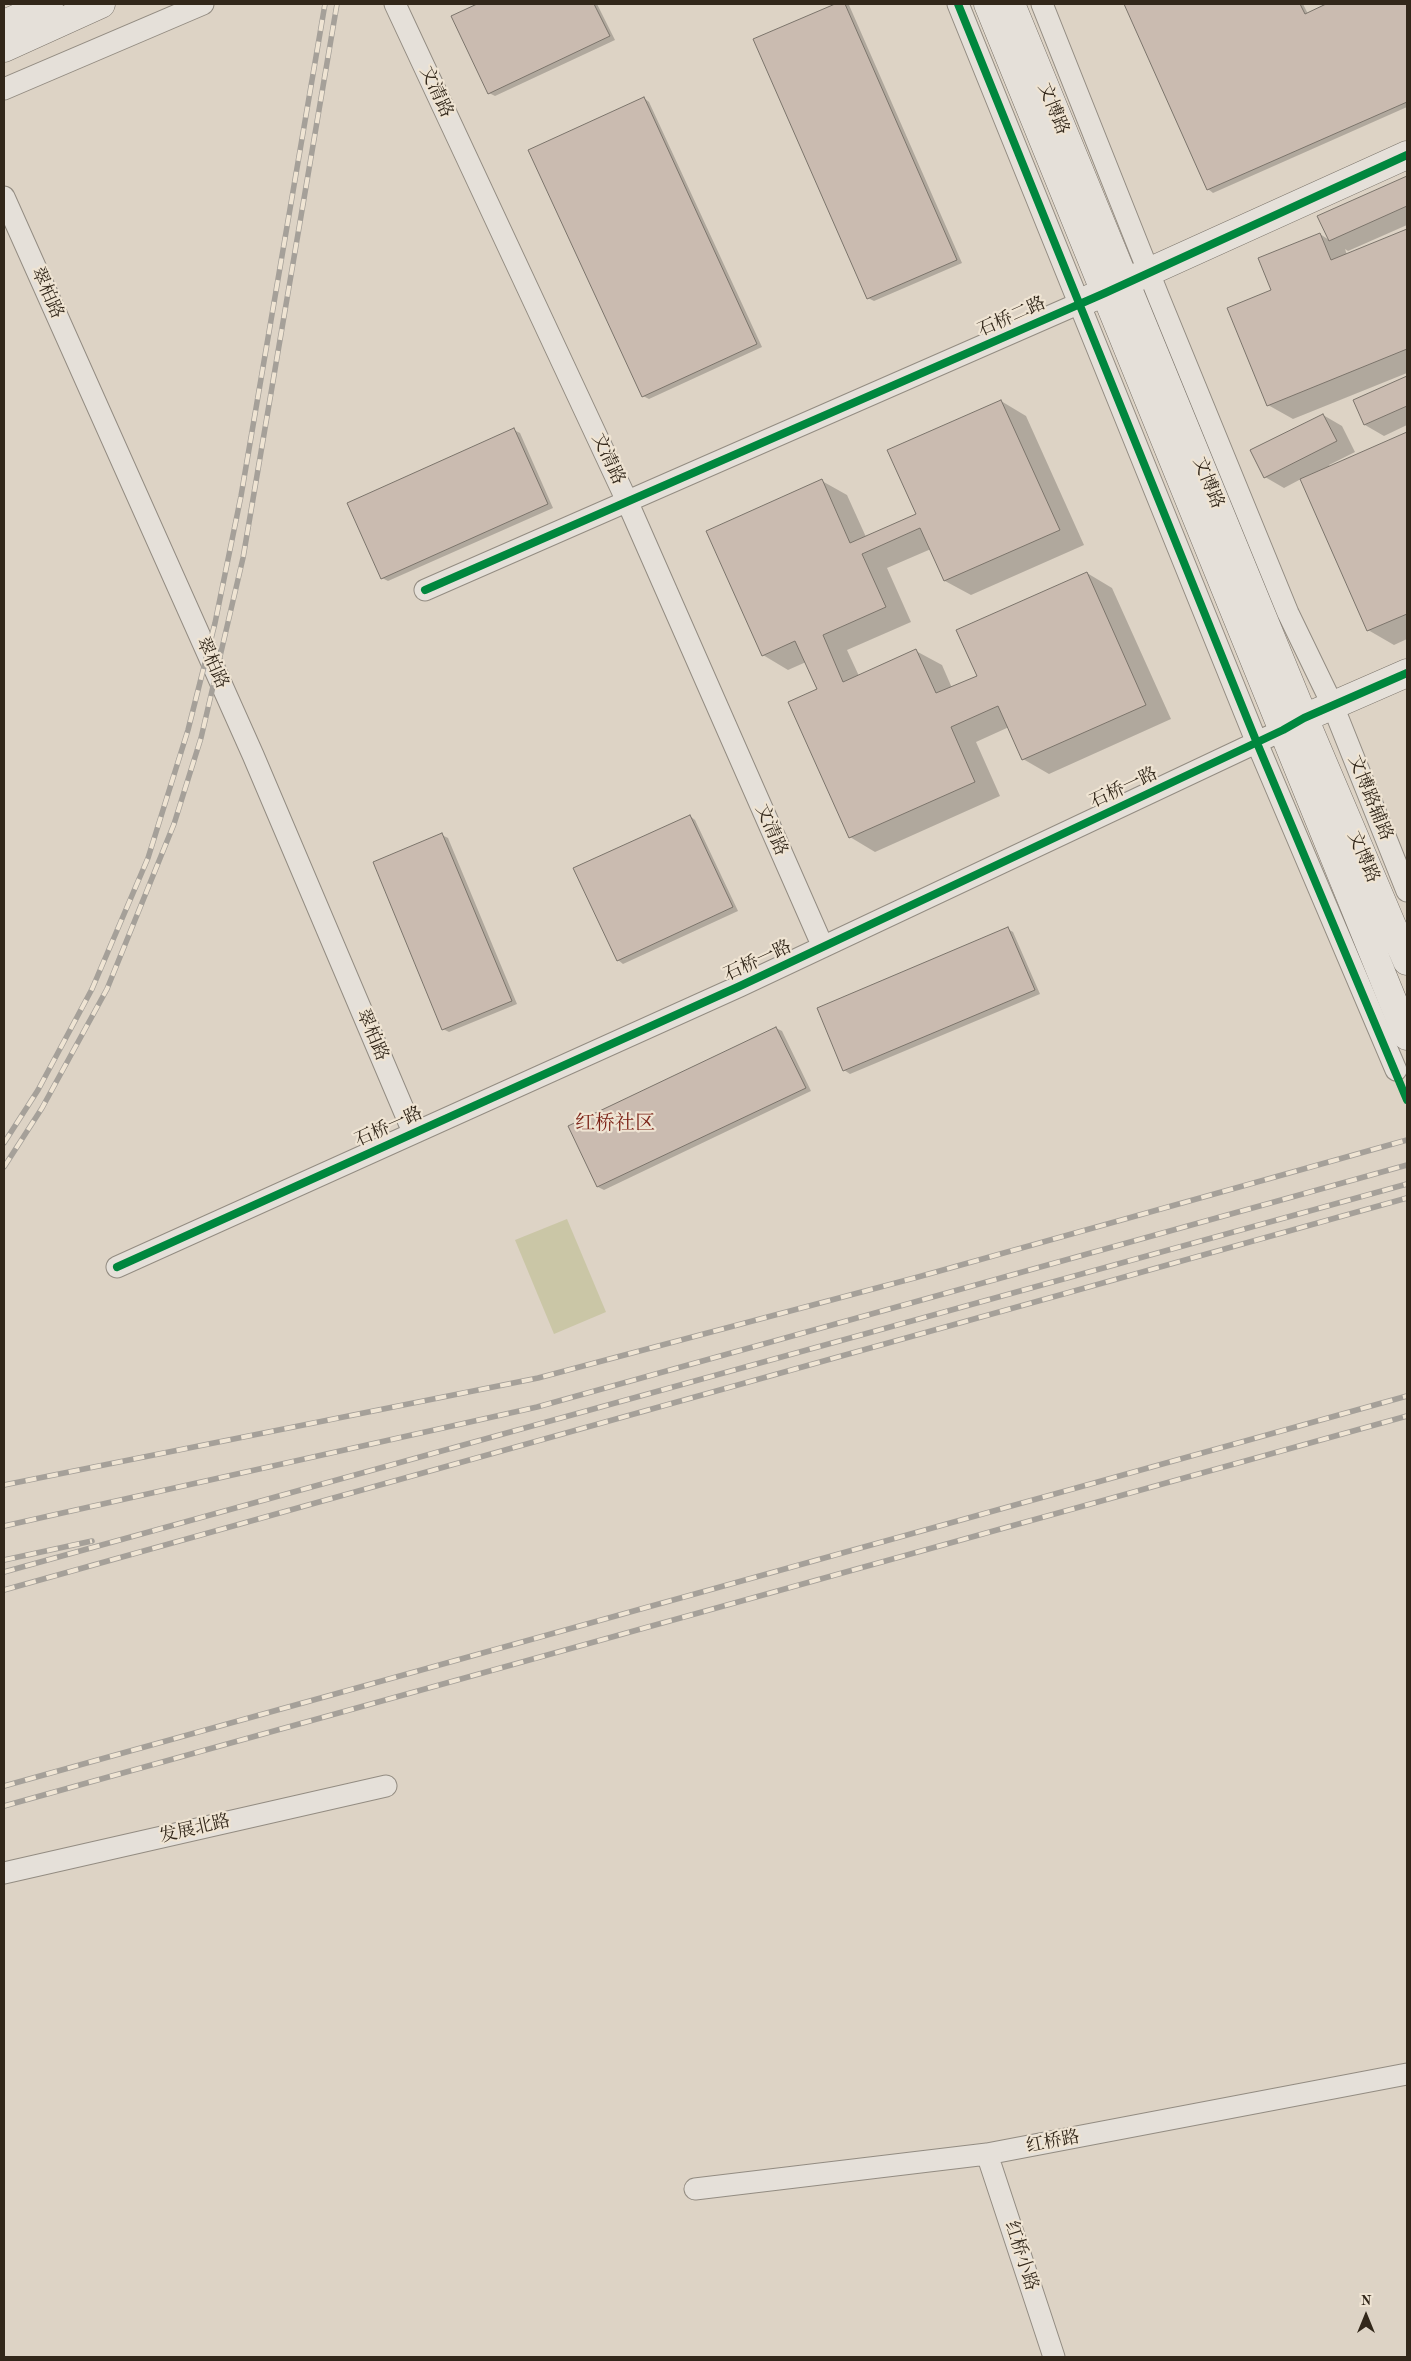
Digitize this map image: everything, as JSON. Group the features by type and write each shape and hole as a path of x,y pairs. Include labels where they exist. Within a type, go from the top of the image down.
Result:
{"main road":[{"path":"4,24 49,4"},
{"path":"4,48 101,4"},
{"name":"文博路","path":"988,4 1126,283"},
{"name":"文博路","path":"1011,4 1126,283 1294,724 1407,961"},
{"name":"石桥二路","path":"1080,303 1407,155"},
{"name":"石桥一路","path":"1294,724 1407,673"},
{"path":"1294,724 1407,1036"}],"street":[{"path":"4,89 202,4"},
{"name":"文清路","path":"394,4 627,501 823,947"},
{"path":"958,4 1257,742 1396,1070"},
{"name":"文博路辅路","path":"1042,4 1126,283 1333,706 1407,891"},
{"name":"翠柏路","path":"4,197 253,755 413,1132"},
{"name":"石桥二路","path":"425,590 1080,303"},
{"name":"石桥一路","path":"117,1267 823,947 1294,724"},
{"name":"发展北路","path":"4,1873 386,1786"},
{"name":"红桥路","path":"695,2189 987,2154 1407,2074"},
{"name":"红桥小路","path":"987,2154 1054,2357"}],"shaded area":[{"path":"567,1219 606,1312 554,1334 515,1240"}],"building":[{"path":"477,4 594,4 610,36 488,94 451,16"},
{"path":"835,4 845,4 957,260 867,299 753,39"},
{"path":"1124,4 1300,4 1305,14 1326,4 1407,4 1407,102 1207,190"},
{"path":"644,97 757,344 642,397 528,150"},
{"path":"1407,176 1407,206 1329,241 1317,216"},
{"path":"1407,229 1407,349 1267,406 1227,308 1271,290 1258,258 1320,233 1331,260"},
{"path":"1407,376 1407,406 1364,425 1353,400"},
{"path":"1001,400 1060,530 944,581 920,528 862,554 886,607 823,635 843,682 916,649 936,693 977,676 956,630 1087,572 1146,705 1022,760 998,706 951,727 975,782 849,838 788,702 817,689 795,641 762,656 706,531 822,479 850,543 916,514 887,450"},
{"path":"1323,414 1337,441 1264,478 1250,450"},
{"path":"514,428 548,504 381,579 347,503"},
{"path":"1407,432 1407,614 1367,631 1300,479"},
{"path":"690,815 733,907 617,961 573,868"},
{"path":"442,833 512,1001 442,1030 373,862"},
{"path":"1008,927 1035,990 843,1071 817,1008"},
{"path":"776,1027 806,1088 597,1187 568,1126"}],"railway":[{"path":"4,1143 38,1090 92,989 148,858 188,730 215,623 241,496 325,4"},
{"path":"4,1167 42,1108 107,989 174,824 201,738 243,558 337,4"},
{"path":"4,1485 538,1378 918,1277 1407,1140"},
{"path":"4,1526 537,1407 1407,1165"},
{"path":"4,1572 1407,1184"},
{"path":"4,1590 1407,1198"},
{"path":"4,1786 1407,1396"},
{"path":"4,1806 1407,1416"},
{"path":"4,1560 92,1541"}],"cycle path":[{"path":"958,4 1257,743 1407,1100"},
{"path":"425,590 1105,293 1407,155"},
{"path":"117,1267 740,986 1283,730 1304,718 1407,673"}],"district":[{"name":"红桥社区","path":"615,1124"}]}
